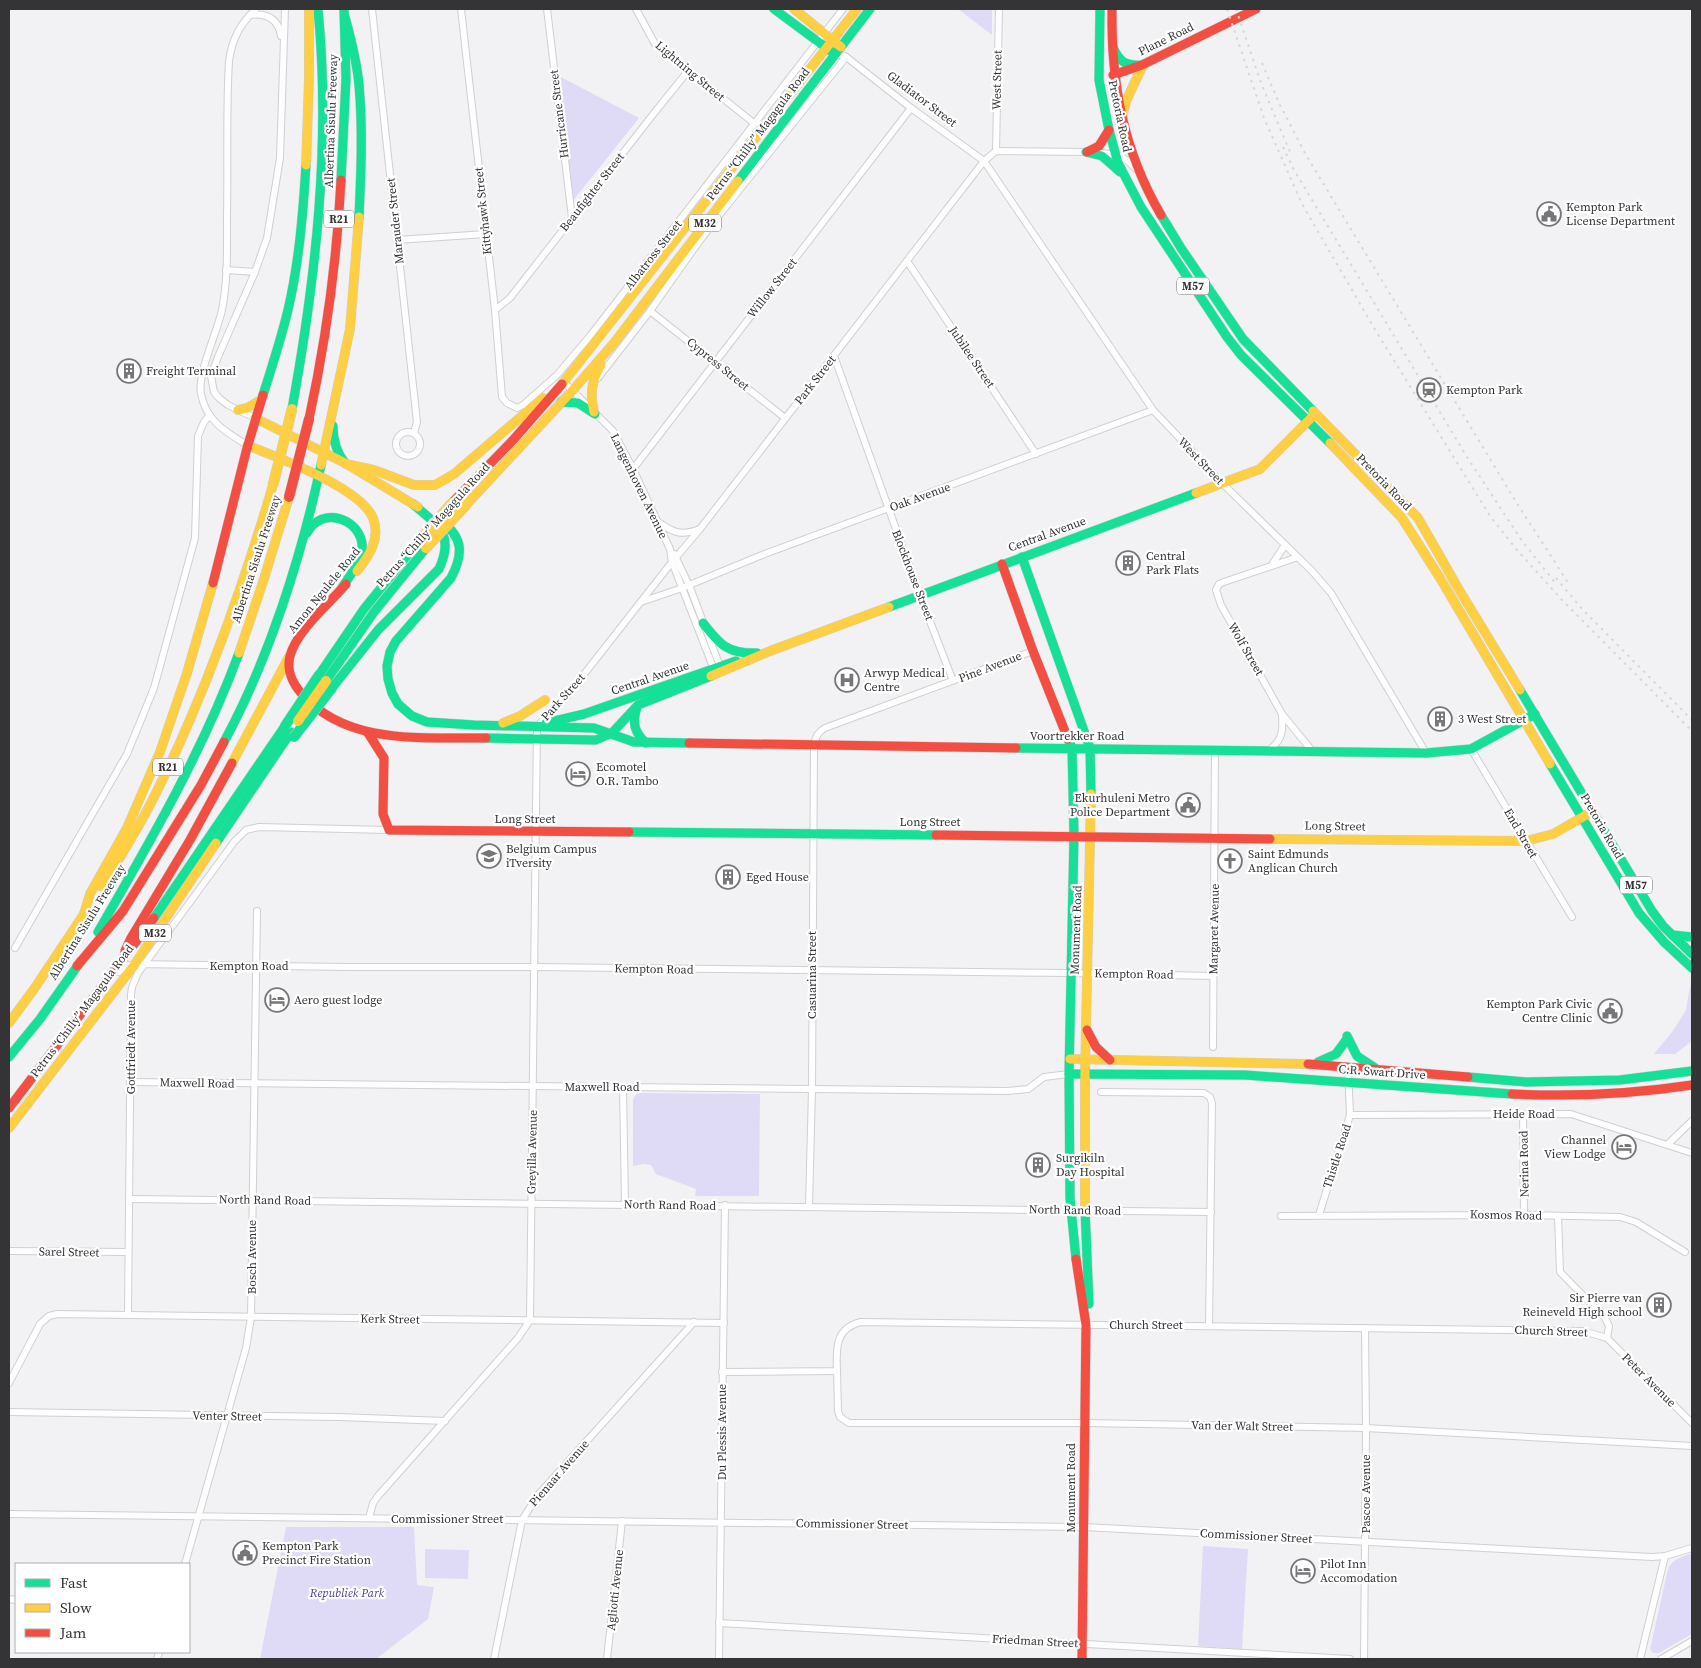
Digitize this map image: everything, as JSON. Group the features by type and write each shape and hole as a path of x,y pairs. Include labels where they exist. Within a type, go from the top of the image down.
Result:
{"main road":[{"path":"83,917 88,898 127,828 176,706 196,646 247,445 283,327 292,290 304,197 309,126 309,9"},
{"name":"Albertina Sisulu Freeway","path":"9,1023 83,917 111,873 143,816 194,711 220,650 256,548 292,409 302,352 320,196 323,124 322,37 318,9"},
{"name":"Gladiator Street","path":"794,9 825,33 835,49"},
{"name":"Petrus “Chilly” Magagula Road","path":"9,1108 120,964 290,732 326,681 364,609 423,544 466,505 614,343 835,49 857,9"},
{"name":"Petrus “Chilly” Magagula Road","path":"423,544 452,503 514,439 564,382 835,49 870,9"},
{"name":"Pretoria Road","path":"1100,9 1099,80 1109,130 1124,176 1151,223 1241,355 1403,501 1422,524 1458,588 1576,781 1652,911 1672,935 1692,954"},
{"name":"Pretoria Road","path":"1112,9 1111,44 1113,75 1122,120 1140,174 1171,233 1235,331 1402,518 1440,578 1639,913 1648,926 1681,960 1692,968"},
{"name":"Plane Road","path":"1113,75 1142,65 1256,9"},
{"name":"Gladiator Street","path":"778,10 835,49"},
{"path":"297,561 312,507 333,414 350,329 356,268 361,179 359,85 354,51 345,13"},
{"name":"Albertina Sisulu Freeway","path":"9,1058 40,1019 77,966 170,808 211,722 256,607 290,497 309,419 322,359 332,293 340,211 346,79 345,13"},
{"path":"1111,44 1116,54 1125,64 1142,65 1127,100 1122,120"},
{"path":"1098,62 1104,71 1113,75 1106,87 1103,102"},
{"path":"1087,152 1099,146 1109,130"},
{"path":"1087,152 1106,159 1124,176"},
{"path":"595,413 590,393 592,380 614,343"},
{"path":"333,414 333,436 336,449 340,458 345,463 374,470 414,485 435,485 454,474 549,392 564,382"},
{"path":"238,410 247,408 261,400"},
{"path":"561,402 578,403 595,413"},
{"name":"Central Avenue","path":"536,726 584,714 752,660 770,651 1262,468 1312,417"},
{"path":"255,418 345,463 414,504 453,530 460,545 460,554 451,578 396,641 390,652 387,666 390,686 398,704 412,716 427,722 474,726 585,728 612,733"},
{"name":"Amon Ngulele Road","path":"247,445 318,477 359,500 369,511 374,523 376,537 373,549 366,560 300,637 291,653 288,663 289,672 293,683 303,696 319,712 341,724 368,733 400,737 536,739"},
{"path":"290,732 326,681 439,569 446,556 448,545 438,527 414,504"},
{"path":"77,966 124,911 215,761 260,664 278,619 308,531 314,523 323,518 346,520 357,529 360,535 362,550 342,588"},
{"name":"Monument Road","path":"1022,557 1090,748 1091,835 1085,1060 1085,1210 1089,1304 1086,1320 1082,1659"},
{"name":"Monument Road","path":"1002,564 1033,651 1072,748 1074,835 1069,1074 1070,1209 1086,1320"},
{"path":"703,623 718,642 732,652 757,653"},
{"name":"Central Avenue","path":"718,671 757,653 770,651"},
{"path":"120,964 131,938 190,840 291,653"},
{"path":"536,739 596,740 612,733 638,705 718,671"},
{"path":"498,725 520,716 545,700"},
{"path":"638,705 633,721 634,726 639,737 646,743"},
{"name":"Voortrekker Road","path":"612,733 626,740 646,743 1426,753 1460,751 1471,748 1535,714"},
{"name":"Petrus “Chilly” Magagula Road","path":"9,1128 140,964 290,732"},
{"path":"368,733 384,758 383,814 389,830"},
{"name":"Long Street","path":"389,830 1091,835 1526,841 1553,834 1593,811"},
{"path":"1672,935 1692,938"},
{"path":"1086,1028 1096,1047 1110,1060"},
{"path":"1300,1063 1329,1059 1340,1050 1347,1038 1358,1058 1379,1070"},
{"name":"C.R. Swart Drive","path":"1070,1059 1300,1063 1527,1082 1620,1080 1692,1071"},
{"name":"C.R. Swart Drive","path":"1069,1074 1257,1076 1522,1095 1583,1096 1652,1091 1692,1085"}],"street":[{"path":"247,445 225,432 209,416 203,402 200,387 219,326 224,298 229,61 235,35 256,9"},
{"path":"255,418 228,405 214,392 211,376 255,272 267,238 280,158 284,9"},
{"name":"Marauder Street","path":"372,9 417,422 414,433"},
{"name":"Kittyhawk Street","path":"461,9 502,397 514,408"},
{"name":"Hurricane Street","path":"547,9 572,218"},
{"name":"Lightning Street","path":"636,9 655,44 755,124"},
{"path":"825,33 843,9"},
{"name":"West Street","path":"996,151 999,9"},
{"path":"250,15 264,15 276,22 280,28 283,52"},
{"path":"594,390 596,380 650,311 835,49"},
{"name":"Gladiator Street","path":"835,49 984,162"},
{"name":"Albatross Street","path":"514,408 523,405 553,379 595,329 755,124 835,49"},
{"name":"Beaufighter Street","path":"494,310 510,298 688,71"},
{"name":"Willow Street","path":"633,469 911,108"},
{"path":"996,151 1115,153 1128,160 1140,174"},
{"name":"Park Street","path":"536,726 567,696 674,559 700,529 984,162 996,151"},
{"name":"West Street","path":"984,162 1152,410 1222,483 1312,571 1331,593 1426,753"},
{"path":"397,240 486,234"},
{"name":"Jubilee Street","path":"907,261 1036,454"},
{"path":"226,270 255,272"},
{"name":"Cypress Street","path":"650,311 785,418"},
{"name":"Blockhouse Street","path":"834,356 888,509 953,681"},
{"name":"Langenhoven Avenue","path":"564,382 613,431 670,549 718,671"},
{"name":"Oak Avenue","path":"641,602 1152,410"},
{"path":"15,948 123,761 144,716 154,688 195,538 198,436 209,416"},
{"name":"Marauder Street","path":"402,432 414,433 420,443 419,449 416,454 404,456 399,453 395,442 402,432"},
{"path":"657,522 669,530 680,534 700,529"},
{"path":"1272,564 1279,556 1285,544"},
{"path":"1272,564 1298,557"},
{"name":"Wolf Street","path":"1272,564 1219,584 1216,590 1220,605 1282,714 1313,752"},
{"name":"Langenhoven Avenue","path":"685,586 703,623 718,671"},
{"name":"Pine Avenue","path":"814,744 817,734 825,728 1033,651"},
{"path":"1268,751 1278,743 1282,734 1282,714"},
{"name":"Greyilla Avenue","path":"530,1320 534,1086 533,967 536,726"},
{"name":"Casuarina Street","path":"809,1206 812,1089 814,744"},
{"name":"End Street","path":"1471,748 1572,918"},
{"name":"Margaret Avenue","path":"1214,750 1214,1047"},
{"name":"Long Street","path":"259,827 389,830"},
{"name":"Gottfriedt Avenue","path":"128,1315 131,995 135,980 140,964 234,842 246,830 259,827"},
{"name":"Bosch Avenue","path":"185,1563 248,1341 251,1317 257,911"},
{"path":"103,986 126,966 140,964"},
{"name":"Kempton Road","path":"140,964 1087,973 1213,976"},
{"name":"Thistle Road","path":"1318,1215 1350,1115 1348,1067"},
{"name":"Maxwell Road","path":"131,1082 1008,1092 1028,1089 1044,1077 1069,1074"},
{"path":"623,1087 625,1204"},
{"path":"1101,1092 1204,1093 1208,1094 1212,1102 1209,1325"},
{"name":"Nerina Road","path":"1523,1114 1524,1215"},
{"name":"Heide Road","path":"1350,1115 1571,1114 1692,1152"},
{"path":"1668,1144 1692,1121"},
{"name":"North Rand Road","path":"129,1199 1211,1212"},
{"name":"Du Plessis Avenue","path":"719,1659 725,1205"},
{"name":"Kosmos Road","path":"1281,1216 1524,1215 1628,1218 1685,1252"},
{"path":"1558,1216 1560,1272 1606,1318 1609,1326 1607,1338"},
{"name":"Sarel Street","path":"9,1251 128,1252"},
{"name":"Kerk Street","path":"9,1383 40,1324 49,1316 57,1314 724,1323"},
{"path":"369,1518 373,1503 378,1496 518,1338 530,1320"},
{"name":"Church Street","path":"837,1371 836,1355 838,1340 848,1326 861,1322 1086,1320 1209,1325 1583,1331 1607,1338"},
{"name":"Pienaar Avenue","path":"494,1659 522,1520 538,1495 694,1322"},
{"name":"Pascoe Avenue","path":"1364,1659 1365,1328"},
{"name":"Peter Avenue","path":"1607,1338 1692,1423"},
{"path":"722,1372 837,1371"},
{"name":"Van der Walt Street","path":"837,1371 838,1411 840,1417 849,1423 1084,1423 1366,1428 1692,1446"},
{"name":"Venter Street","path":"9,1412 339,1417 445,1421"},
{"name":"Commissioner Street","path":"9,1514 1084,1527 1652,1557 1666,1556 1692,1548"},
{"name":"Agliotti Avenue","path":"608,1659 622,1521"},
{"path":"1640,1659 1666,1556"},
{"name":"Friedman Street","path":"719,1623 1350,1659"},
{"path":"1661,1659 1692,1641"}],"green space":[{"path":"958,9 992,9 992,35"},
{"path":"557,75 639,118 568,207"},
{"path":"1690,986 1692,988 1692,1041 1675,1054 1654,1054 1672,1032 1686,1010"},
{"path":"637,1093 760,1094 759,1196 695,1196 696,1189 656,1174 651,1165 633,1166 633,1099"},
{"name":"Republiek Park","path":"286,1527 414,1527 417,1585 434,1587 428,1619 376,1659 260,1659"},
{"path":"1203,1546 1248,1549 1242,1649 1198,1646"},
{"path":"425,1549 469,1550 468,1579 425,1578"},
{"path":"1692,1553 1692,1634 1659,1653 1653,1653 1650,1649 1668,1569 1681,1557"}],"railway":[{"path":"1227,9 1264,118 1302,204 1374,328 1490,516 1517,550 1562,600 1692,731"},
{"path":"1236,9 1261,83 1290,152"},
{"path":"1262,63 1279,103 1306,155 1516,502 1569,584"},
{"path":"1283,147 1294,170 1467,457 1522,541 1557,585"},
{"path":"1556,578 1583,610 1692,720"}],"traffic: fast":[{"path":"292,409 308,310 319,210 323,109 318,9"},
{"path":"341,180 346,79 344,9"},
{"path":"774,9 832,52"},
{"path":"738,181 870,9"},
{"path":"1100,9 1099,80 1109,130 1118,163 1141,207 1227,337 1241,355 1330,443"},
{"path":"345,17 352,42 360,102 359,217"},
{"path":"1113,47 1121,60 1127,64 1142,65"},
{"path":"1086,152 1102,156 1120,172"},
{"path":"263,395 292,292 300,238 306,165"},
{"path":"1161,215 1181,248 1243,339 1313,411"},
{"path":"561,402 578,403 595,414"},
{"path":"333,426 336,446 339,455 345,463"},
{"path":"224,742 255,677 282,607 304,536 321,465"},
{"path":"889,607 1196,493"},
{"path":"332,688 378,630 439,569 444,557 444,539 436,525 413,504"},
{"path":"307,533 314,524 322,519 330,518 339,518 347,522 359,533 362,541 361,555 357,565 342,588"},
{"path":"442,522 458,541 458,562 451,578 396,641 390,652 387,666 388,679 398,704 412,716 427,722 594,728 634,742 689,743"},
{"path":"319,675 364,609 419,541"},
{"path":"326,681 374,612 426,548"},
{"path":"1022,557 1090,748 1091,794"},
{"path":"703,623 726,647 739,652 757,653"},
{"path":"98,932 156,830 192,761 225,689 239,653"},
{"path":"546,723 584,714 736,661"},
{"path":"285,726 319,675"},
{"path":"486,738 596,740 612,733 638,705 711,676"},
{"path":"294,737 332,688"},
{"path":"1520,690 1652,911 1663,926 1692,954"},
{"path":"637,707 634,723 639,735 646,743"},
{"path":"1016,748 1426,753 1471,749 1535,714"},
{"path":"154,918 285,726"},
{"path":"216,843 291,732"},
{"path":"1068,739 1072,748 1074,835 1069,1074 1070,1198 1076,1259"},
{"path":"1550,764 1639,913 1664,942 1692,968"},
{"path":"629,832 936,835"},
{"path":"1672,935 1692,937"},
{"path":"9,1057 40,1019 81,961"},
{"path":"1347,1036 1357,1056 1375,1068"},
{"path":"1318,1062 1336,1054 1347,1039"},
{"path":"1468,1077 1527,1082 1620,1080 1692,1071"},
{"path":"1069,1074 1245,1075 1512,1094"},
{"path":"1085,1209 1089,1304"}],"traffic: slow":[{"path":"306,165 309,9"},
{"path":"794,9 841,47"},
{"path":"562,384 857,9"},
{"path":"1122,117 1127,99 1143,65"},
{"path":"466,505 614,343 738,181"},
{"path":"321,465 350,329 359,217"},
{"path":"594,412 592,388 601,365"},
{"path":"346,464 374,470 414,485 435,485 454,474 543,398"},
{"path":"238,410 247,408 261,400"},
{"path":"273,485 292,409"},
{"path":"1313,411 1418,518 1520,690"},
{"path":"1196,493 1260,469 1315,414"},
{"path":"255,418 345,463 418,507"},
{"path":"1330,443 1402,518 1440,578 1550,764"},
{"path":"247,445 317,475 352,495 365,506 373,518 376,533 369,553 357,571"},
{"path":"102,887 151,803 191,717 236,602 273,485"},
{"path":"239,653 289,497"},
{"path":"419,541 452,503"},
{"path":"426,548 466,505"},
{"path":"83,917 90,894 127,828 160,752 187,673 213,583"},
{"path":"711,676 770,651 889,607"},
{"path":"232,763 291,653"},
{"path":"298,721 326,681"},
{"path":"503,723 520,716 545,700"},
{"path":"1085,1209 1085,1074 1091,794"},
{"path":"1270,839 1526,841 1553,834 1593,811"},
{"path":"9,1128 135,964 216,843"},
{"path":"9,1023 86,911"},
{"path":"1070,1059 1308,1064"}],"traffic: jam":[{"path":"1112,9 1114,63 1122,115 1137,166 1161,215"},
{"path":"1113,75 1142,65 1256,9"},
{"path":"1087,152 1099,146 1109,130"},
{"path":"309,419 321,360 330,300 341,180"},
{"path":"452,503 514,439 562,384"},
{"path":"213,583 247,448 263,395"},
{"path":"289,497 309,419"},
{"path":"1002,564 1033,651 1068,739"},
{"path":"346,584 306,627 294,646 289,666 293,681 302,694 320,711 341,723 364,731 412,737 486,738"},
{"path":"368,733 384,758 383,814 389,830 629,832"},
{"path":"77,966 123,911 201,785 224,742"},
{"path":"689,743 1016,748"},
{"path":"125,951 190,840 232,763"},
{"path":"936,835 1270,839"},
{"path":"9,1108 154,918"},
{"path":"1087,1030 1096,1047 1110,1060"},
{"path":"1308,1064 1468,1077"},
{"path":"1512,1094 1602,1094 1692,1085"},
{"path":"1076,1259 1086,1325 1082,1659"}],"place":[{"name":"Kempton Park License Department","path":"1549,214"},
{"name":"Freight Terminal","path":"129,371"},
{"name":"Kempton Park","path":"1429,390"},
{"name":"Central Park Flats","path":"1128,563"},
{"name":"Arwyp Medical Centre","path":"847,680"},
{"name":"3 West Street","path":"1440,719"},
{"name":"Ecomotel O.R. Tambo","path":"578,774"},
{"name":"Ekurhuleni Metro Police Department","path":"1188,805"},
{"name":"Belgium Campus iTversity","path":"489,856"},
{"name":"Saint Edmunds Anglican Church","path":"1230,861"},
{"name":"Eged House","path":"728,877"},
{"name":"Aero guest lodge","path":"277,1000"},
{"name":"Kempton Park Civic Centre Clinic","path":"1610,1011"},
{"name":"Channel View Lodge","path":"1624,1147"},
{"name":"Surgikiln Day Hospital","path":"1038,1165"},
{"name":"Sir Pierre van Reineveld High school","path":"1659,1305"},
{"name":"Kempton Park Precinct Fire Station","path":"245,1553"},
{"name":"Pilot Inn Accomodation","path":"1303,1571"}]}
